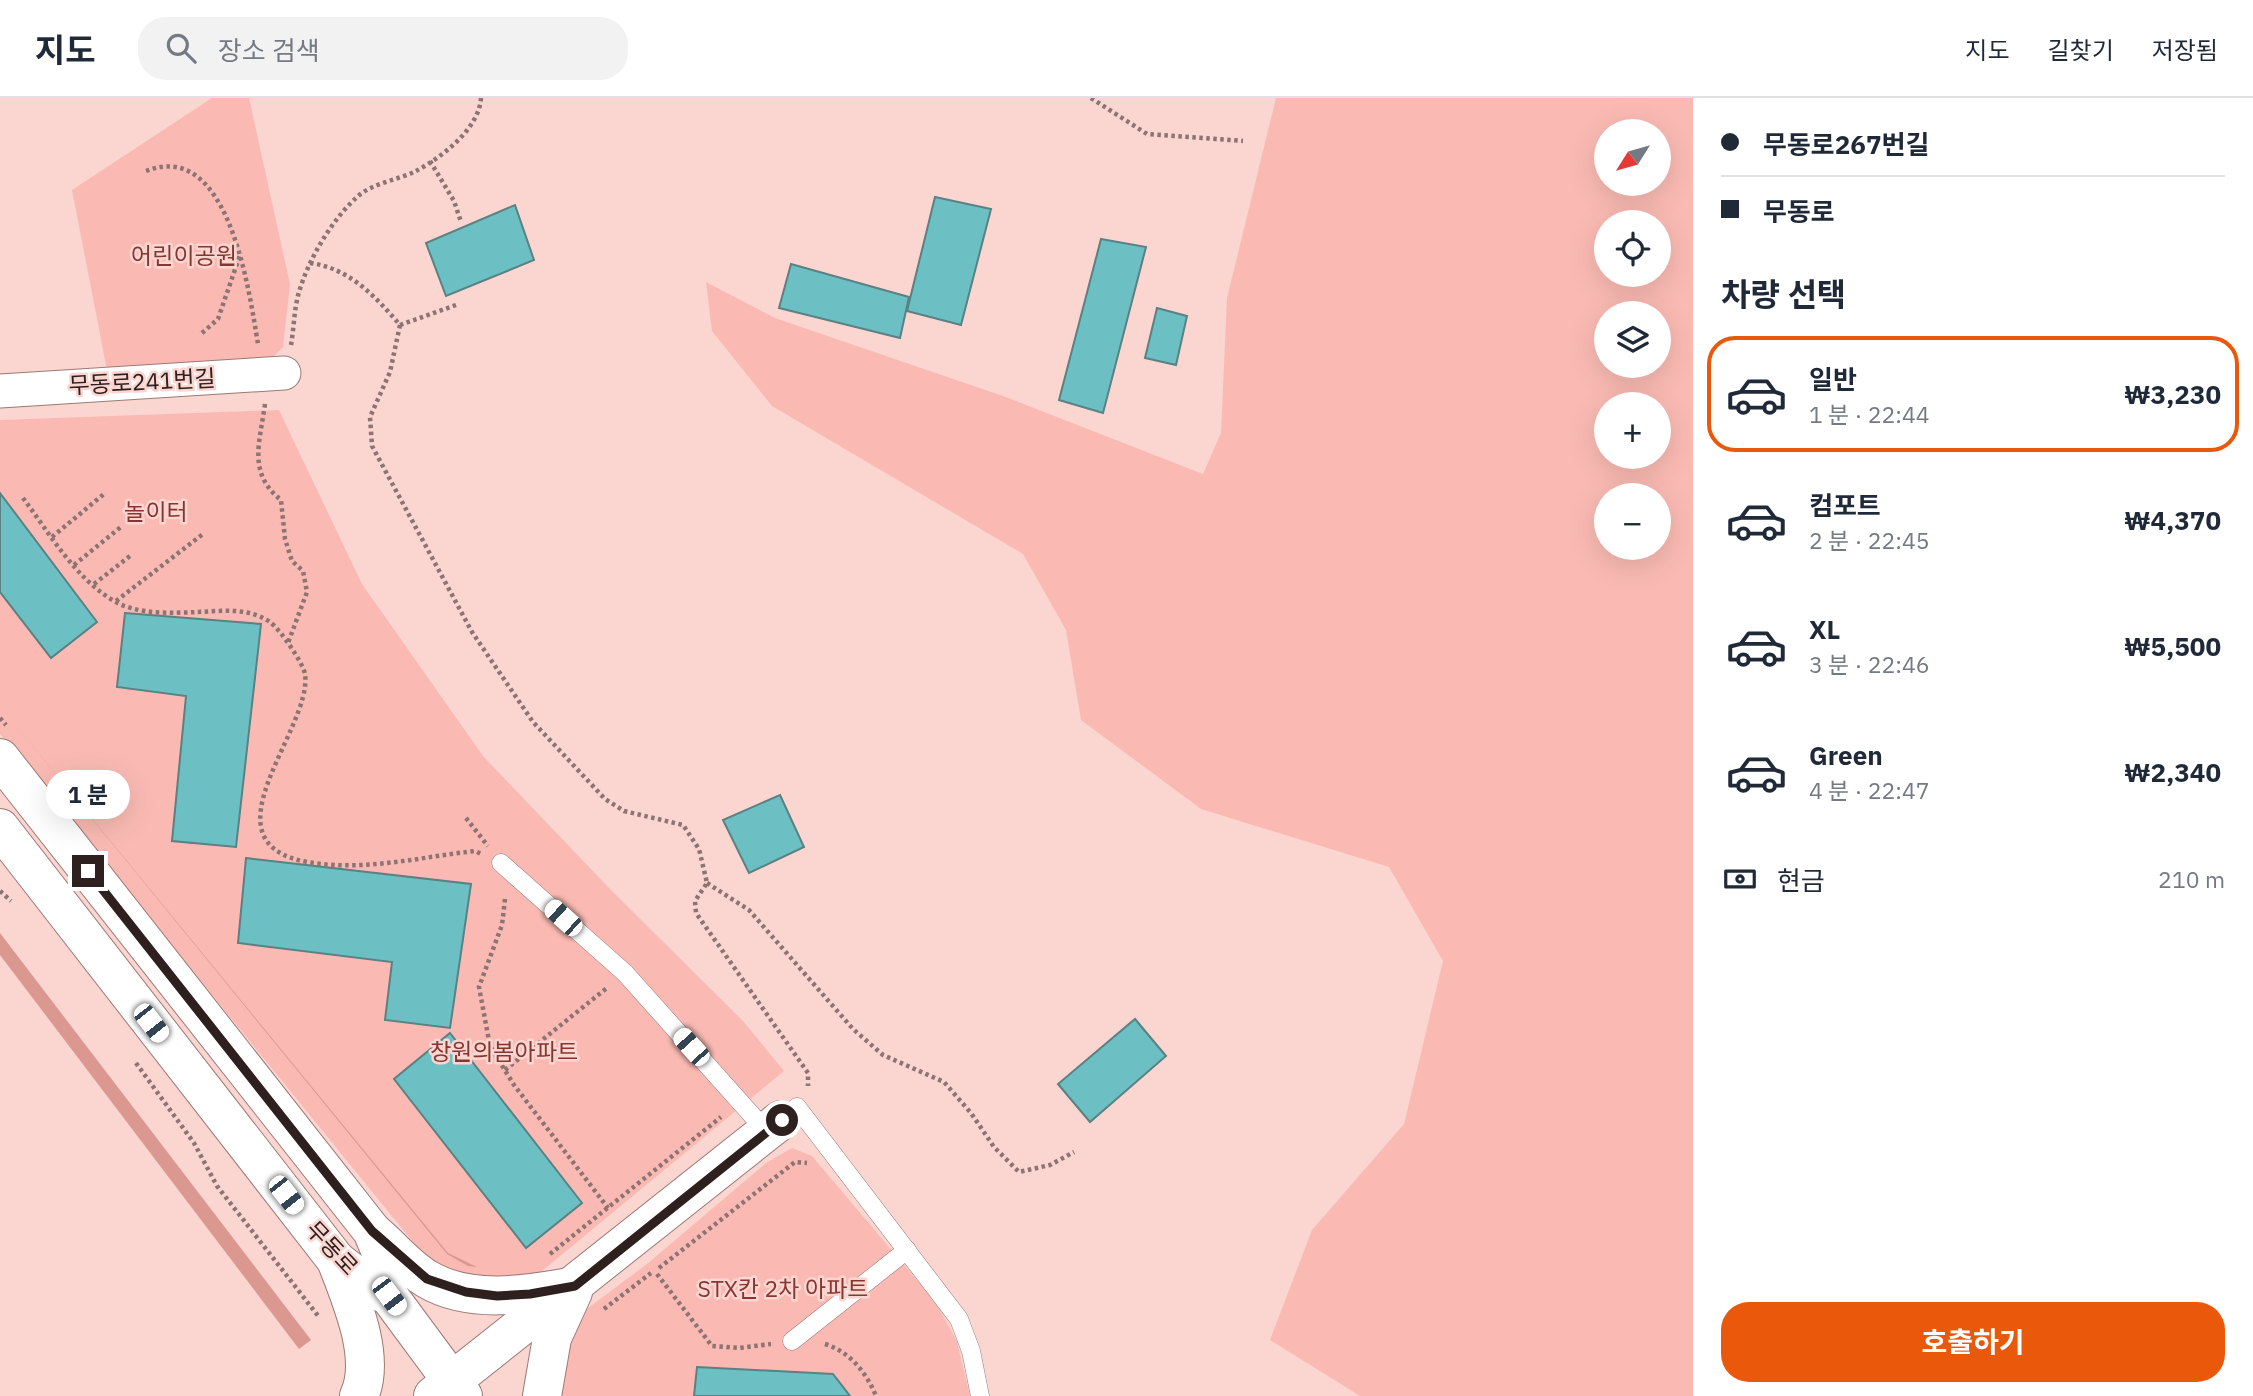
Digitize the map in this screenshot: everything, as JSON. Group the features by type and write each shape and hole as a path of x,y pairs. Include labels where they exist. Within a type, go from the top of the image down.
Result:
{"main road":[{"name":"무동로","path":"4,743 372,1231 385,1269 389,1296"},
{"name":"무동로","path":"0,828 336,1260 371,1287 389,1296"},
{"path":"389,1296 449,1391 782,1120"},
{"path":"372,1231 427,1279 466,1292 497,1296 530,1294 575,1286"},
{"path":"336,1260 354,1308 364,1348 359,1396"},
{"path":"542,1396 552,1338 575,1286"}],"street":[{"name":"무동로241번길","path":"0,391 271,365"}],"lane":[{"path":"501,863 625,973 782,1120 907,1250 959,1319 971,1351 979,1396"},
{"path":"792,1341 907,1250"}],"path":[{"path":"288,643 307,592 303,571 292,561 285,539 281,499 267,489 260,478 258,455 271,365 310,263 337,220 359,194 430,162 462,136 480,111 481,98"},
{"path":"1091,98 1147,134 1243,141"},
{"path":"430,162 454,201 461,222"},
{"path":"146,171 164,164 188,171 214,196 235,233 271,365"},
{"path":"202,332 218,319 240,254"},
{"path":"310,263 328,265 348,275 380,302 400,325"},
{"path":"400,325 456,305"},
{"path":"400,325 390,372 370,417 372,446 422,544 472,632 533,722 605,799 624,811 683,825 699,849 708,883 749,910 853,1029 883,1055 944,1082 971,1112 994,1147 1019,1172 1051,1165 1074,1152"},
{"path":"52,537 104,494"},
{"path":"23,498 74,565 115,602 149,611 240,610 270,622 288,643 305,674 302,702 265,788 261,824 269,846 283,856 309,863 359,865 416,862 475,851 501,863"},
{"path":"74,565 122,526"},
{"path":"115,602 203,534"},
{"path":"94,584 130,556"},
{"path":"0,718 4,743"},
{"path":"466,818 501,863 506,893 502,925 479,987 490,1046 608,1208"},
{"path":"708,883 695,901 696,913 807,1073 808,1096 782,1120"},
{"path":"0,891 19,909"},
{"path":"505,1070 625,973"},
{"path":"128,1053 194,1143 217,1186 321,1320"},
{"path":"546,1257 724,1114"},
{"path":"813,1166 804,1161 795,1162 658,1271 712,1346 740,1348 809,1339 839,1349 864,1372 876,1396"}],"green space":[{"name":"어린이공원","path":"212,98 249,98 290,284 283,347 272,358 107,370 72,190"},
{"path":"1276,98 1693,98 1693,1396 1360,1396 1270,1340 1312,1230 1404,1124 1443,961 1389,867 1201,809 1081,720 1066,630 1023,554 772,406 712,331 706,282 775,318 1003,396 1203,474 1221,433 1227,298"},
{"name":"창원의봄아파트","path":"279,410 362,584 483,756 611,890 743,1021 784,1071 536,1276 475,1283 426,1258 0,734 0,420"},
{"name":"STX칸 2차 아파트","path":"792,1148 812,1156 937,1304 957,1342 970,1396 558,1396 566,1342 588,1308 647,1264 766,1163"}],"shaded area":[{"path":"0,706 448,1253 477,1267 468,1266 447,1254"},
{"path":"0,933 311,1340 299,1349 0,955"}],"building":[{"path":"935,197 991,209 961,325 907,311"},
{"path":"515,205 534,260 446,296 426,243"},
{"path":"1101,239 1146,247 1103,413 1059,400"},
{"path":"791,264 909,297 900,338 779,308"},
{"path":"1157,308 1187,316 1176,365 1145,358"},
{"path":"0,493 97,622 51,658 0,592"},
{"path":"125,613 261,624 236,847 172,841 186,696 117,687"},
{"path":"780,795 804,847 749,873 723,820"},
{"path":"246,858 471,884 450,1028 385,1020 392,962 238,943"},
{"path":"1135,1019 1166,1056 1090,1122 1058,1084"},
{"path":"450,1033 582,1203 526,1248 394,1079"},
{"path":"697,1367 833,1374 850,1396 694,1396"}],"route":[{"path":"88,871 372,1231 427,1279 466,1292 497,1296 530,1294 575,1286 782,1120"}],"park label":[{"name":"놀이터","path":"156,512"}]}
